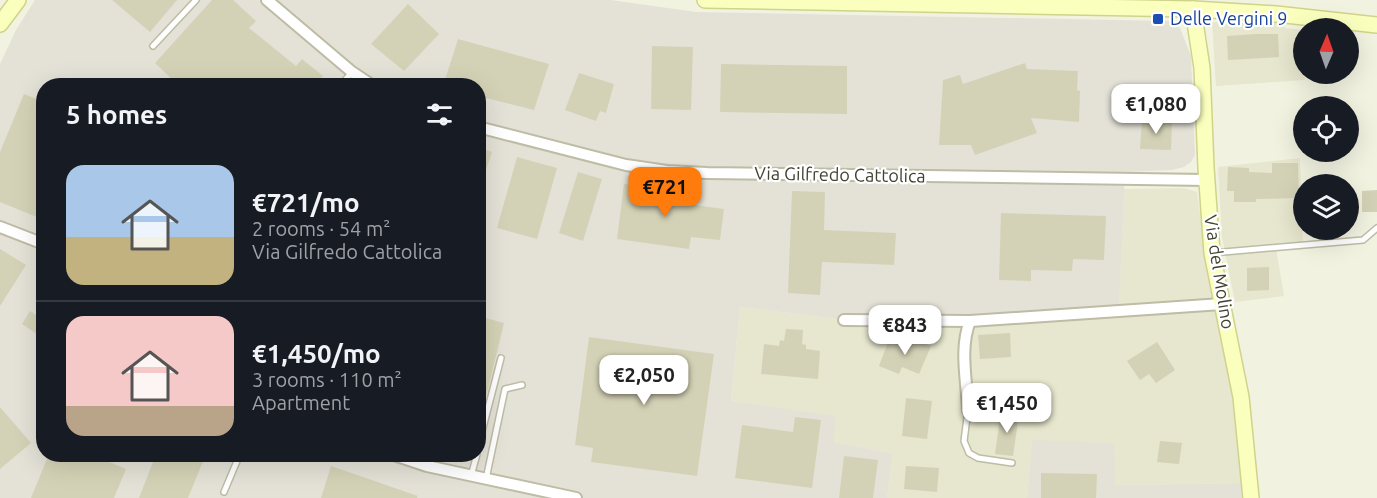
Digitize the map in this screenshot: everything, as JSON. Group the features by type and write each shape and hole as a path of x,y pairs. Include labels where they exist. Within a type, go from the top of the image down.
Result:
{"main road":[{"path":"0,24 18,0"},
{"path":"705,0 1194,4 1377,25"},
{"name":"Via del Molino","path":"1194,4 1202,68 1212,253 1241,397 1251,498"}],"street":[{"path":"267,0 361,78"},
{"name":"Via Gilfredo Cattolica","path":"486,129 626,165 667,171 1207,180"},
{"path":"0,227 36,241"},
{"path":"844,320 970,321 1222,304"},
{"path":"968,410 964,354 970,321"},
{"path":"415,462 576,498"}],"lane":[{"path":"153,46 196,0"},
{"path":"347,78 352,72"},
{"path":"1212,253 1363,240 1377,228"},
{"path":"486,416 501,358"},
{"path":"486,479 505,389 522,385"},
{"path":"968,410 964,441 969,453 978,458 1012,463"},
{"path":"224,492 237,462"},
{"path":"471,476 475,462"}],"shaded area":[{"path":"35,0 611,0 696,12 1169,21 1180,28 1191,56 1195,155 1184,167 1172,170 1125,172 1119,311 844,320 740,307 731,401 835,416 834,442 893,453 887,498 0,498 0,64 16,30"},
{"path":"1212,22 1285,23 1285,28 1293,29 1293,81 1216,86"},
{"path":"1293,159 1293,162 1300,162 1301,174 1293,174 1293,240 1303,240 1303,245 1276,248 1284,296 1235,302 1222,237 1218,167"},
{"path":"1184,188 1197,192 1205,252 1229,366 1243,483 1115,485 1032,441 1027,498 887,498 893,453 834,442 731,401 740,307 844,320 1119,311 1124,189"},
{"path":"1032,440 1114,443 1115,485 1243,483 1244,498 1027,498"}],"building":[{"path":"112,0 177,0 150,32"},
{"path":"212,0 233,0 256,21 249,28 296,66 302,59 323,76 321,78 171,78 155,63"},
{"path":"408,4 439,34 404,71 371,44"},
{"path":"1278,34 1279,57 1228,60 1227,36"},
{"path":"458,39 549,64 534,110 486,98 486,78 446,78"},
{"path":"652,46 693,47 691,110 651,109"},
{"path":"1025,63 1027,69 1078,71 1079,122 1031,118 1037,133 975,155 971,145 939,145 943,80 960,75 963,84"},
{"path":"721,64 847,66 847,114 720,112"},
{"path":"579,73 614,84 606,113 600,111 596,121 565,110"},
{"path":"24,94 36,99 36,217 0,202 0,152"},
{"path":"1142,120 1172,122 1171,150 1140,149"},
{"path":"486,150 492,152 486,170"},
{"path":"517,157 557,168 537,239 497,228"},
{"path":"1272,163 1298,163 1298,174 1293,174 1293,198 1234,202 1234,191 1227,191 1228,167 1249,168 1249,172 1272,173"},
{"path":"578,172 602,179 583,241 559,233"},
{"path":"624,184 681,191 679,203 724,209 720,240 691,237 689,249 617,239"},
{"path":"1377,190 1377,212 1362,212 1362,191"},
{"path":"792,191 825,192 824,230 896,233 894,265 822,262 820,295 788,293"},
{"path":"1001,213 1106,216 1104,260 1073,259 1072,271 1031,270 1031,281 999,280"},
{"path":"0,249 26,265 0,306"},
{"path":"1269,267 1269,290 1247,291 1247,268"},
{"path":"30,311 36,315 36,334 22,324"},
{"path":"486,318 504,323 486,397"},
{"path":"786,329 803,330 802,344 806,345 806,349 820,351 818,379 761,374 764,344 779,346 780,340 784,341"},
{"path":"1010,333 1011,357 980,359 978,335"},
{"path":"589,337 714,354 697,476 591,462 593,448 575,445"},
{"path":"890,337 909,345 912,339 931,346 919,374 902,367 899,374 879,366"},
{"path":"1157,342 1175,370 1156,383 1149,374 1140,380 1127,361"},
{"path":"906,398 932,401 927,439 902,436"},
{"path":"0,407 31,443 0,469"},
{"path":"1001,412 1019,414 1013,456 995,454"},
{"path":"795,417 821,420 812,488 735,478 742,425 793,432"},
{"path":"1160,441 1182,443 1179,464 1157,462"},
{"path":"844,456 878,460 873,498 839,498"},
{"path":"46,462 109,462 126,469 114,498 31,498"},
{"path":"153,462 203,462 188,498 139,498"},
{"path":"331,466 418,496 417,498 321,498"},
{"path":"906,466 939,468 937,492 904,489"},
{"path":"1041,473 1097,474 1096,498 1041,498"}],"place":[{"name":"Delle Vergini 9","path":"1158,19"}]}
